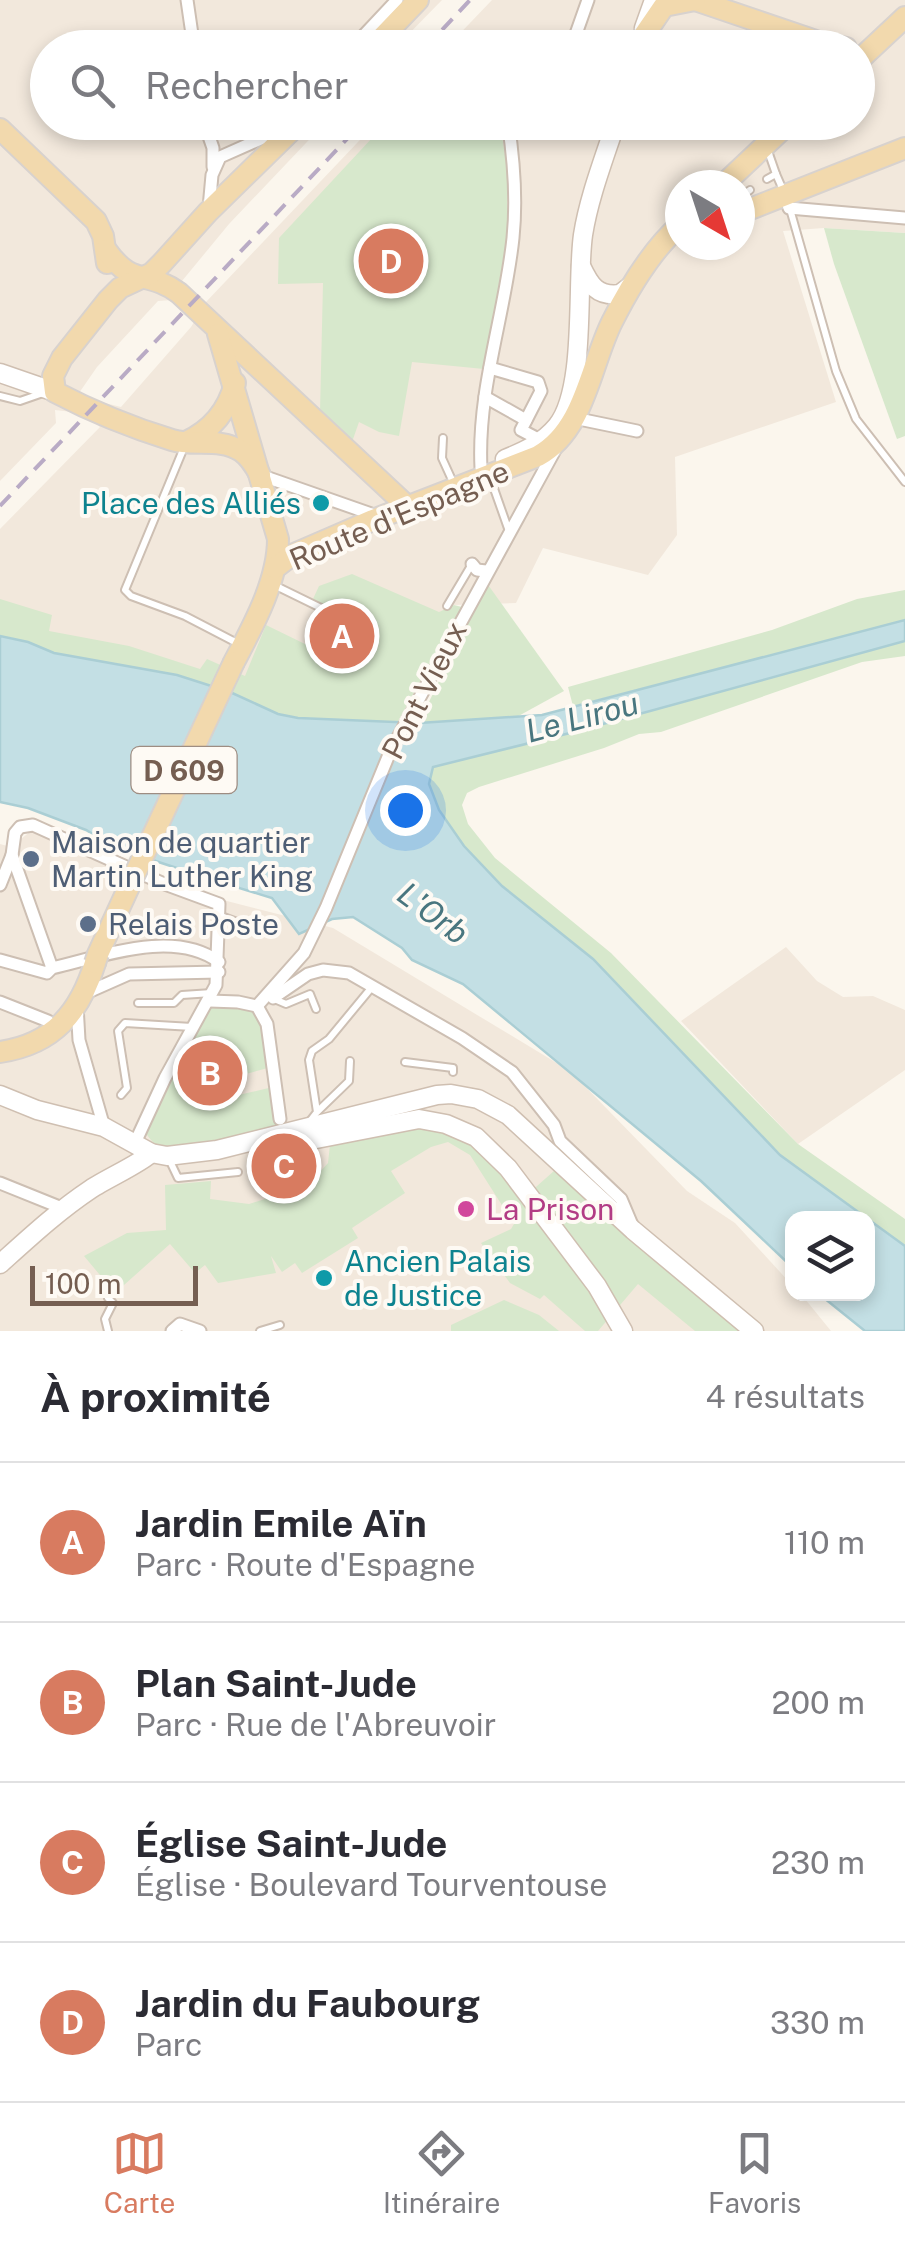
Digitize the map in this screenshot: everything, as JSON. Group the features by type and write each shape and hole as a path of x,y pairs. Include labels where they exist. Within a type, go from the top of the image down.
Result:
{"main road":[{"path":"389,30 418,0"},
{"path":"646,30 659,3 695,0 778,30"},
{"path":"875,45 905,17"},
{"path":"875,42 880,40"},
{"path":"0,129 96,221 106,250 108,300"},
{"path":"52,389 52,376 62,358 108,300 120,288 162,263 282,140"},
{"path":"540,448 558,424 570,396 584,229 611,140"},
{"path":"739,170 771,140"},
{"path":"755,209 787,202 905,148"},
{"path":"178,293 172,273 178,260 257,166"},
{"path":"540,448 574,418 602,344 635,283 665,242"},
{"path":"106,250 126,273 155,278 178,293 387,490 413,500"},
{"path":"650,260 665,251"},
{"path":"580,266 594,289 609,296 620,294 635,283"},
{"path":"215,328 278,540 272,576"},
{"path":"4,374 33,373 62,358"},
{"path":"186,442 220,418 230,404 240,370 256,368"},
{"path":"4,374 52,389 176,442 229,446 251,460 260,475"},
{"name":"Route d'Espagne","path":"239,654 272,576 292,555 452,480 486,476 540,448"},
{"name":"Route d'Espagne","path":"413,500 540,448"},
{"name":"D 609","path":"77,998 239,654"},
{"path":"0,1052 30,1044 77,998"},
{"path":"0,1042 54,1023"},
{"path":"0,1095 36,1110 104,1128 151,1151 217,1150 452,1090 508,1115 634,1230 754,1331"},
{"path":"217,1150 226,1160 406,1120 431,1121 463,1131 476,1137 508,1168 606,1298 623,1331"},
{"path":"0,1264 62,1208 113,1173 144,1160 151,1151"}],"street":[{"path":"188,0 192,30"},
{"path":"369,30 397,0"},
{"path":"577,30 588,0"},
{"path":"208,212 214,158 210,140"},
{"path":"212,140 234,148"},
{"path":"212,175 220,157 255,140"},
{"path":"486,476 479,434 513,239 516,171 511,140"},
{"path":"787,202 905,218"},
{"path":"490,368 538,382 541,391 522,430 540,448 530,494"},
{"path":"485,398 526,420"},
{"path":"574,418 637,431"},
{"name":"Pont Vieux","path":"256,1006 304,953 390,752 530,494 540,448"},
{"path":"260,475 380,517"},
{"path":"472,564 476,570 486,571"},
{"path":"0,885 14,833 20,827 33,825 162,884 220,904 219,967 211,997 184,1041 151,1151"},
{"path":"7,849 52,968"},
{"path":"0,960 46,973 52,968 158,946 199,951 219,967"},
{"path":"104,1128 79,1040 77,998 129,974 219,967"},
{"path":"211,997 256,1006 292,983 323,970 349,973 373,986 512,1072 554,1125 560,1141 621,1199 634,1230"},
{"path":"0,1002 54,1023 79,1040"},
{"path":"256,1006 267,1024 280,1119"},
{"path":"0,1183 62,1208"},
{"path":"172,1331 180,1324 200,1331"}],"lane":[{"path":"766,145 849,403 874,445 905,482"},
{"path":"766,180 776,174"},
{"path":"0,396 28,400 52,389"},
{"path":"443,438 442,458 452,480"},
{"path":"186,442 125,590 131,596 185,616 239,654"},
{"path":"486,476 510,534"},
{"path":"447,606 472,564"},
{"path":"272,576 320,608"},
{"path":"221,916 245,924"},
{"path":"318,1112 309,1060 312,1052 329,1039 373,986"},
{"path":"272,998 286,1004 310,994 316,1009"},
{"path":"138,1003 174,1003 182,995 211,997"},
{"path":"122,1095 127,1088 118,1031 125,1023 192,1027"},
{"path":"304,1129 348,1081 350,1061"},
{"path":"405,1062 453,1068 453,1072"},
{"path":"151,1151 178,1178 238,1172"},
{"path":"108,1331 105,1319 113,1303 108,1298 113,1290"},
{"path":"260,1331 280,1325"}],"shaded area":[{"path":"0,0 442,0 413,30 30,30 30,140 309,140 229,224 182,281 172,300 158,301 97,367 79,393 86,396 72,412 55,410 56,423 0,481"},
{"path":"492,0 905,0 905,233 824,228 783,231 836,402 675,457 677,535 648,575 543,548 516,603 454,605 315,699 60,638 0,614 0,529 100,427 89,419 105,403 121,407 191,327 206,302 360,140 875,140 875,30 463,30"},
{"path":"31,831 223,900 333,928 570,1071 687,1191 735,1223 785,1277 785,1301 807,1301 831,1331 0,1331 0,844 11,847"},
{"path":"786,947 817,981 843,997 873,996 905,1010 905,1070 798,1144 681,1021"}],"green space":[{"path":"370,140 503,140 507,168 507,238 484,369 412,362 399,436 359,422 352,442 320,412 323,283 278,284 279,238"},
{"path":"824,228 905,233 905,436 897,439 834,264"},
{"path":"352,574 439,612 454,605 462,607 397,723 278,714 230,692 177,675 54,653 0,636 0,599 52,615 49,631 129,646 200,669 207,659 245,676 266,625 307,645 325,606 313,599 319,586"},
{"path":"486,582 564,691 513,719 419,723"},
{"path":"905,590 905,620 573,706 568,687 772,630 857,599"},
{"path":"905,641 905,656 862,662 661,732 639,734 479,787 467,793 462,805 468,824 495,858 611,953 798,1144 905,1219 905,1246 875,1224 875,1211 857,1211 780,1155 593,959 502,886 464,846 439,810 429,785 432,767"},
{"path":"210,1001 257,1006 275,1066 228,1079 230,1097 277,1086 277,1128 200,1146 159,1146 143,1129"},
{"path":"405,1120 463,1131 528,1194 563,1163 754,1331 695,1331 638,1284 598,1331 585,1331 544,1295 540,1299 510,1283 481,1243 514,1224 470,1155 448,1142 431,1147 391,1171 405,1193 352,1228 358,1238 302,1273 295,1263 282,1272 271,1256 276,1273 218,1283 205,1265 195,1273 170,1244 115,1293 84,1256 127,1233 166,1230 165,1185 211,1181 210,1199 249,1204 308,1185 328,1163 331,1135"},
{"path":"504,1300 539,1315 559,1331 451,1331 451,1325"}],"water":[{"path":"905,620 905,641 433,767 429,784 439,810 464,846 502,886 593,959 780,1155 857,1211 785,1211 785,1260 701,1181 463,984 412,960 402,948 353,917 332,919 299,934 272,898 239,888 221,870 206,877 195,874 116,848 86,830 28,808 0,802 0,636 54,653 177,675 230,692 278,714 419,723 542,715"},
{"path":"875,1224 905,1246 905,1331 865,1331 828,1301 875,1301"}],"railway":[{"path":"442,30 470,0"},
{"path":"0,506 346,140"}],"place":[{"name":"Jardin du Faubourg","path":"391,261"},
{"name":"Place des Alliés","path":"321,503"},
{"name":"Jardin Emile Aïn","path":"342,636"},
{"name":"Maison de quartier Martin Luther King","path":"31,859"},
{"name":"Relais Poste","path":"88,924"},
{"name":"Plan Saint-Jude","path":"210,1073"},
{"name":"Église Saint-Jude","path":"284,1166"},
{"name":"La Prison","path":"466,1209"},
{"name":"Ancien Palais de Justice","path":"324,1278"}],"water label":[{"name":"Le Lirou","path":"582,717"},
{"name":"L'Orb","path":"433,913"}]}
